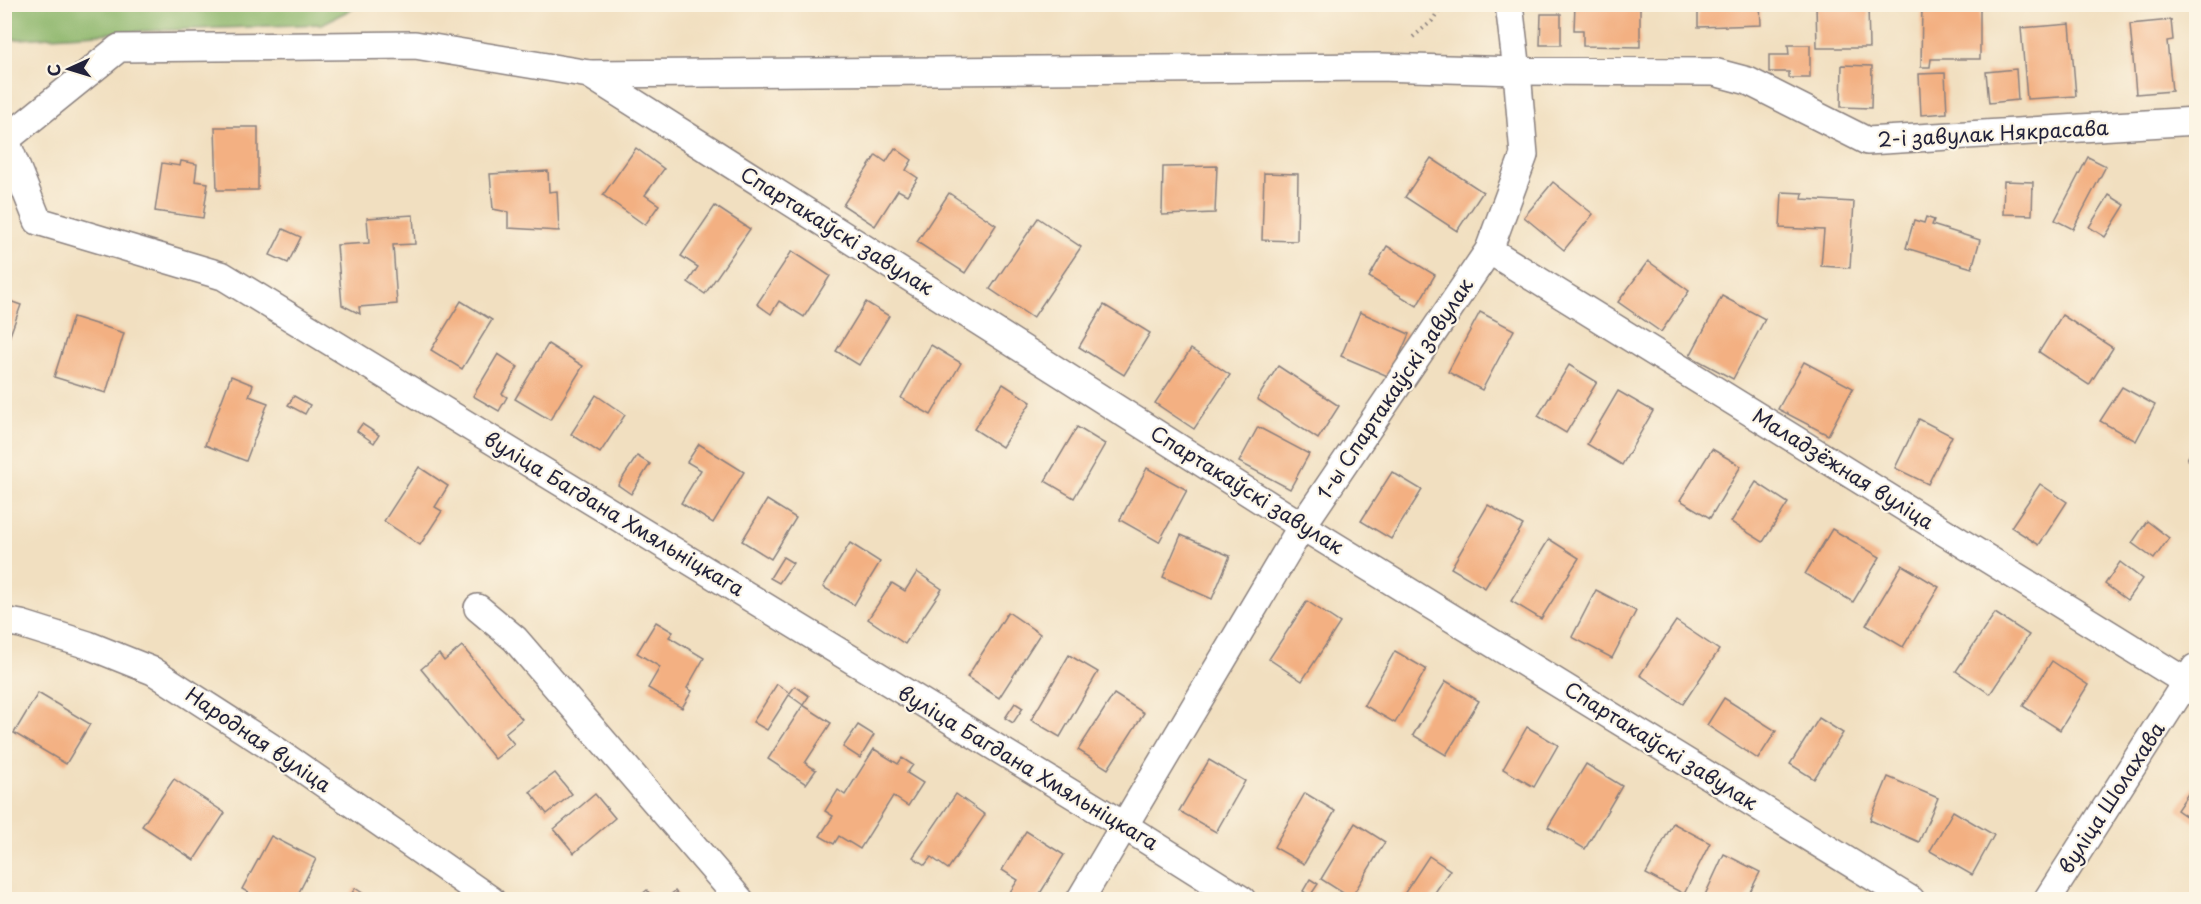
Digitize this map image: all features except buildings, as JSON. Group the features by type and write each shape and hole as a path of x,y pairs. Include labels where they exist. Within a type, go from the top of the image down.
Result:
{"street":[{"name":"1-ы Спартакаўскі завулак","path":"1080,900 1302,526 1489,250 1524,155 1509,4"},
{"path":"5,141 119,48 415,45 589,74"},
{"name":"2-і завулак Някрасава","path":"589,74 1378,67 1517,72 1714,72 1748,81 1867,141 2196,121"},
{"name":"Спартакаўскі завулак","path":"589,74 1302,526 1911,900"},
{"name":"вуліца Багдана Хмяльніцкага","path":"5,141 38,221 223,276 1124,825 1242,900"},
{"name":"Маладзёжная вуліца","path":"1489,250 2193,678"},
{"path":"478,608 514,639 740,900"},
{"name":"Народная вуліца","path":"4,621 88,645 153,671 277,751 491,900"},
{"name":"вуліца Шолахава","path":"2047,900 2193,678"}],"green space":[{"path":"5,4 360,5 322,24 145,31 5,40"}]}
